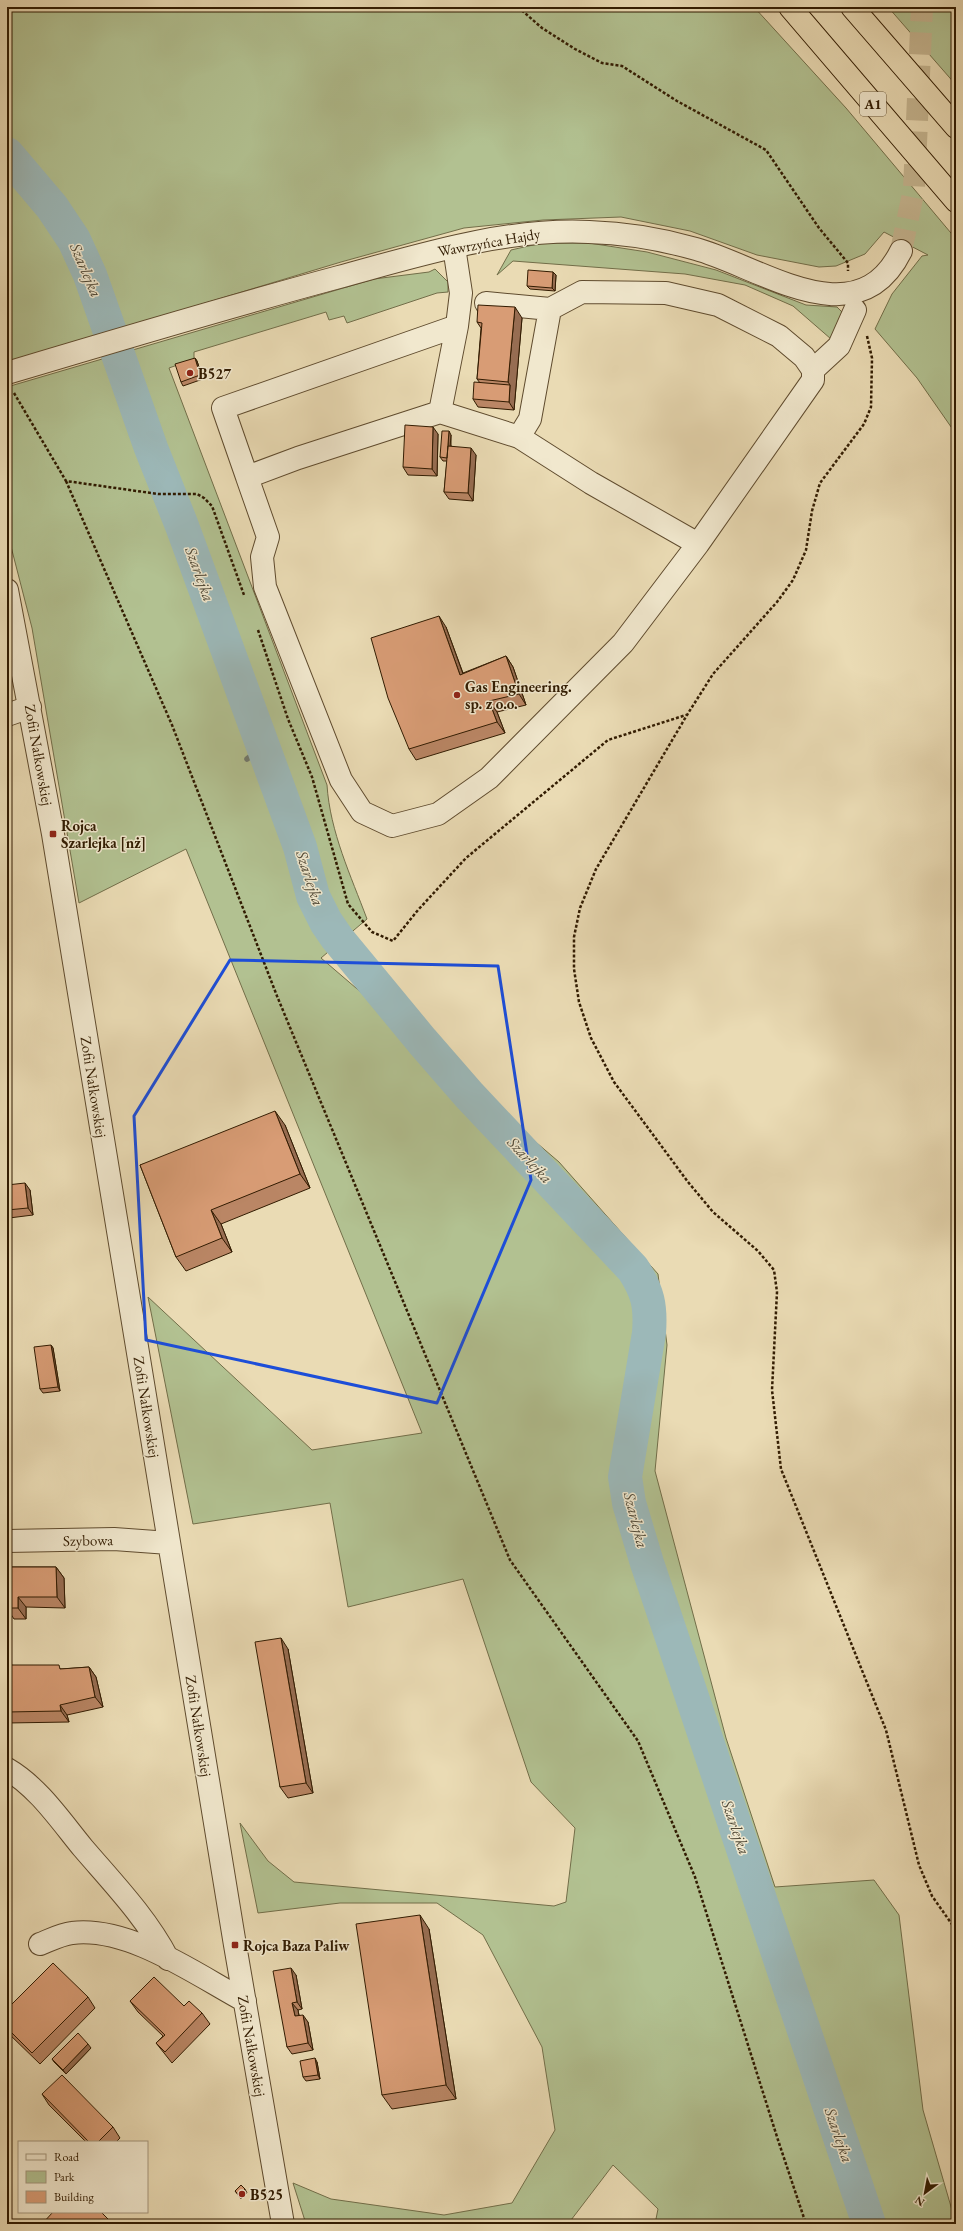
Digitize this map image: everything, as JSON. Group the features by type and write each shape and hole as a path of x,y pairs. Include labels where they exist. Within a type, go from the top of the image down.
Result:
{"highway":[{"name":"A1","path":"790,7 956,201"},
{"path":"852,7 956,127"}],"street":[{"name":"Wawrzyńca Hajdy","path":"9,380 86,349 229,306 454,247 522,233 571,231 605,232 649,238 698,250 794,287 852,303 861,291 885,277 894,266 901,251"},
{"path":"440,412 457,326 461,293 454,247"},
{"path":"457,326 223,408 268,537 262,557 265,587 341,780 362,812 392,826 438,814 489,778 623,643 698,544 813,380 813,370 804,357 779,336 718,305 666,293 582,292 550,309 486,303"},
{"path":"813,370 839,346 852,303"},
{"path":"519,437 530,419 550,309"},
{"path":"247,477 298,458 440,412 519,437 591,483 698,544"},
{"name":"Zofii Nałkowskiej","path":"7,590 53,834 169,1543 283,2224"},
{"path":"7,714 30,707"},
{"name":"Szybowa","path":"7,1541 114,1539 169,1543"},
{"path":"7,1769 23,1778 60,1820 155,1933 168,1959"},
{"path":"40,1944 71,1933 112,1934 149,1948 245,2001"}],"path":[{"path":"518,7 542,28 575,49 602,63 622,66 677,102 766,150 819,228 848,263 852,303 865,330 872,358 871,406 864,424 820,483 812,511 806,550 793,580 777,602 713,674 686,715 596,868 580,908 574,937 574,970 579,1002 592,1038 614,1082 713,1212 758,1251 774,1270 777,1292 772,1390 781,1469 886,1730 919,1865 932,1896 956,1930"},
{"path":"9,380 66,481 172,725 277,996 510,1560 641,1749 695,1877 806,2224"},
{"path":"66,481 158,494 197,494 204,498 212,506 246,600"},
{"path":"258,629 288,719 312,777 348,904 372,932 393,941 418,910 466,858 608,740 686,715"}],"highlighted area":[{"path":"230,960 498,966 531,1180 437,1403 146,1340 134,1116"}],"green space":[{"path":"7,7 754,7 846,108 956,239 956,434 917,378 875,329 892,294 922,256 928,255 884,232 865,254 836,266 819,267 757,255 690,231 621,217 543,220 464,228 341,262 7,363"},
{"path":"888,7 956,7 956,85"},
{"path":"542,243 589,243 647,252 716,270 806,305 837,307 846,316 831,339 793,306 745,285 685,274 513,261 497,275 511,250"},
{"path":"435,269 448,282 448,292 437,293 347,323 344,316 329,320 326,312 194,352 194,359 169,368 327,785 332,820 342,854 367,919 321,958 559,1162 658,1274 667,1345 655,1471 726,1738 775,1887 874,1880 899,1915 923,2110 956,2224 655,2224 658,2209 613,2165 568,2224 306,2224 293,2183 331,2199 444,2215 512,2203 555,2130 542,2047 483,1935 437,1903 340,1903 258,1913 240,1823 268,1861 294,1882 554,1906 566,1902 575,1828 531,1782 463,1579 348,1607 330,1503 193,1524 148,1297 312,1450 422,1433 186,849 79,903 32,628 7,531 7,387 374,279 429,272"}],"building":[{"path":"528,270 553,272 552,288 527,286"},
{"path":"478,305 515,307 508,382 477,379 482,323 477,322"},
{"name":"B527","path":"195,358 200,375 181,382 175,364"},
{"path":"474,382 510,385 509,402 473,399"},
{"path":"405,425 433,427 432,469 403,467"},
{"path":"442,431 449,431 447,458 440,457"},
{"path":"448,446 471,448 468,493 444,492"},
{"name":"Gas Engineering. sp. z o.o.","path":"439,616 460,675 506,656 519,694 489,701 497,722 409,749 388,698 371,638"},
{"path":"275,1111 300,1174 211,1210 222,1238 176,1257 140,1165"},
{"path":"25,1183 28,1208 7,1210 7,1185"},
{"path":"51,1345 58,1387 40,1389 34,1347"},
{"path":"7,1567 56,1567 57,1597 18,1597 18,1608 7,1608"},
{"path":"281,1638 306,1783 280,1787 255,1642"},
{"path":"7,1665 59,1665 60,1669 89,1667 95,1697 60,1705 61,1711 7,1712"},
{"path":"420,1915 446,2085 382,2095 356,1924"},
{"path":"53,1963 88,1997 32,2053 7,2028 7,2009"},
{"path":"291,1968 297,2002 292,2003 295,2016 303,2015 308,2043 287,2047 273,1971"},
{"path":"154,1977 184,2006 189,2001 202,2013 165,2052 156,2043 165,2035 130,2001"},
{"path":"78,2033 88,2044 63,2070 52,2059"},
{"path":"315,2058 318,2075 303,2077 300,2061"},
{"path":"62,2075 113,2127 99,2141 88,2141 42,2094"},
{"path":"241,2185 245,2189 239,2195 235,2191"},
{"path":"52,2213 102,2213 113,2224 42,2224"}],"waterway":[{"name":"Szarlejka","path":"7,154 52,207 74,240 90,275 151,448 182,526 300,847 313,896 326,922 337,938 422,1041 469,1095 633,1269 645,1292 649,1307 649,1333 625,1477 629,1503 647,1563 869,2224"},
{"path":"247,759 262,747"}],"tunnel":[{"path":"901,251 914,189 922,7"}],"place":[{"name":"B527","path":"190,373"},
{"name":"Gas Engineering. sp. z o.o.","path":"457,695"},
{"name":"Rojca Szarlejka [nż]","path":"53,834"},
{"name":"Rojca Baza Paliw","path":"235,1945"},
{"name":"B525","path":"242,2194"}]}
